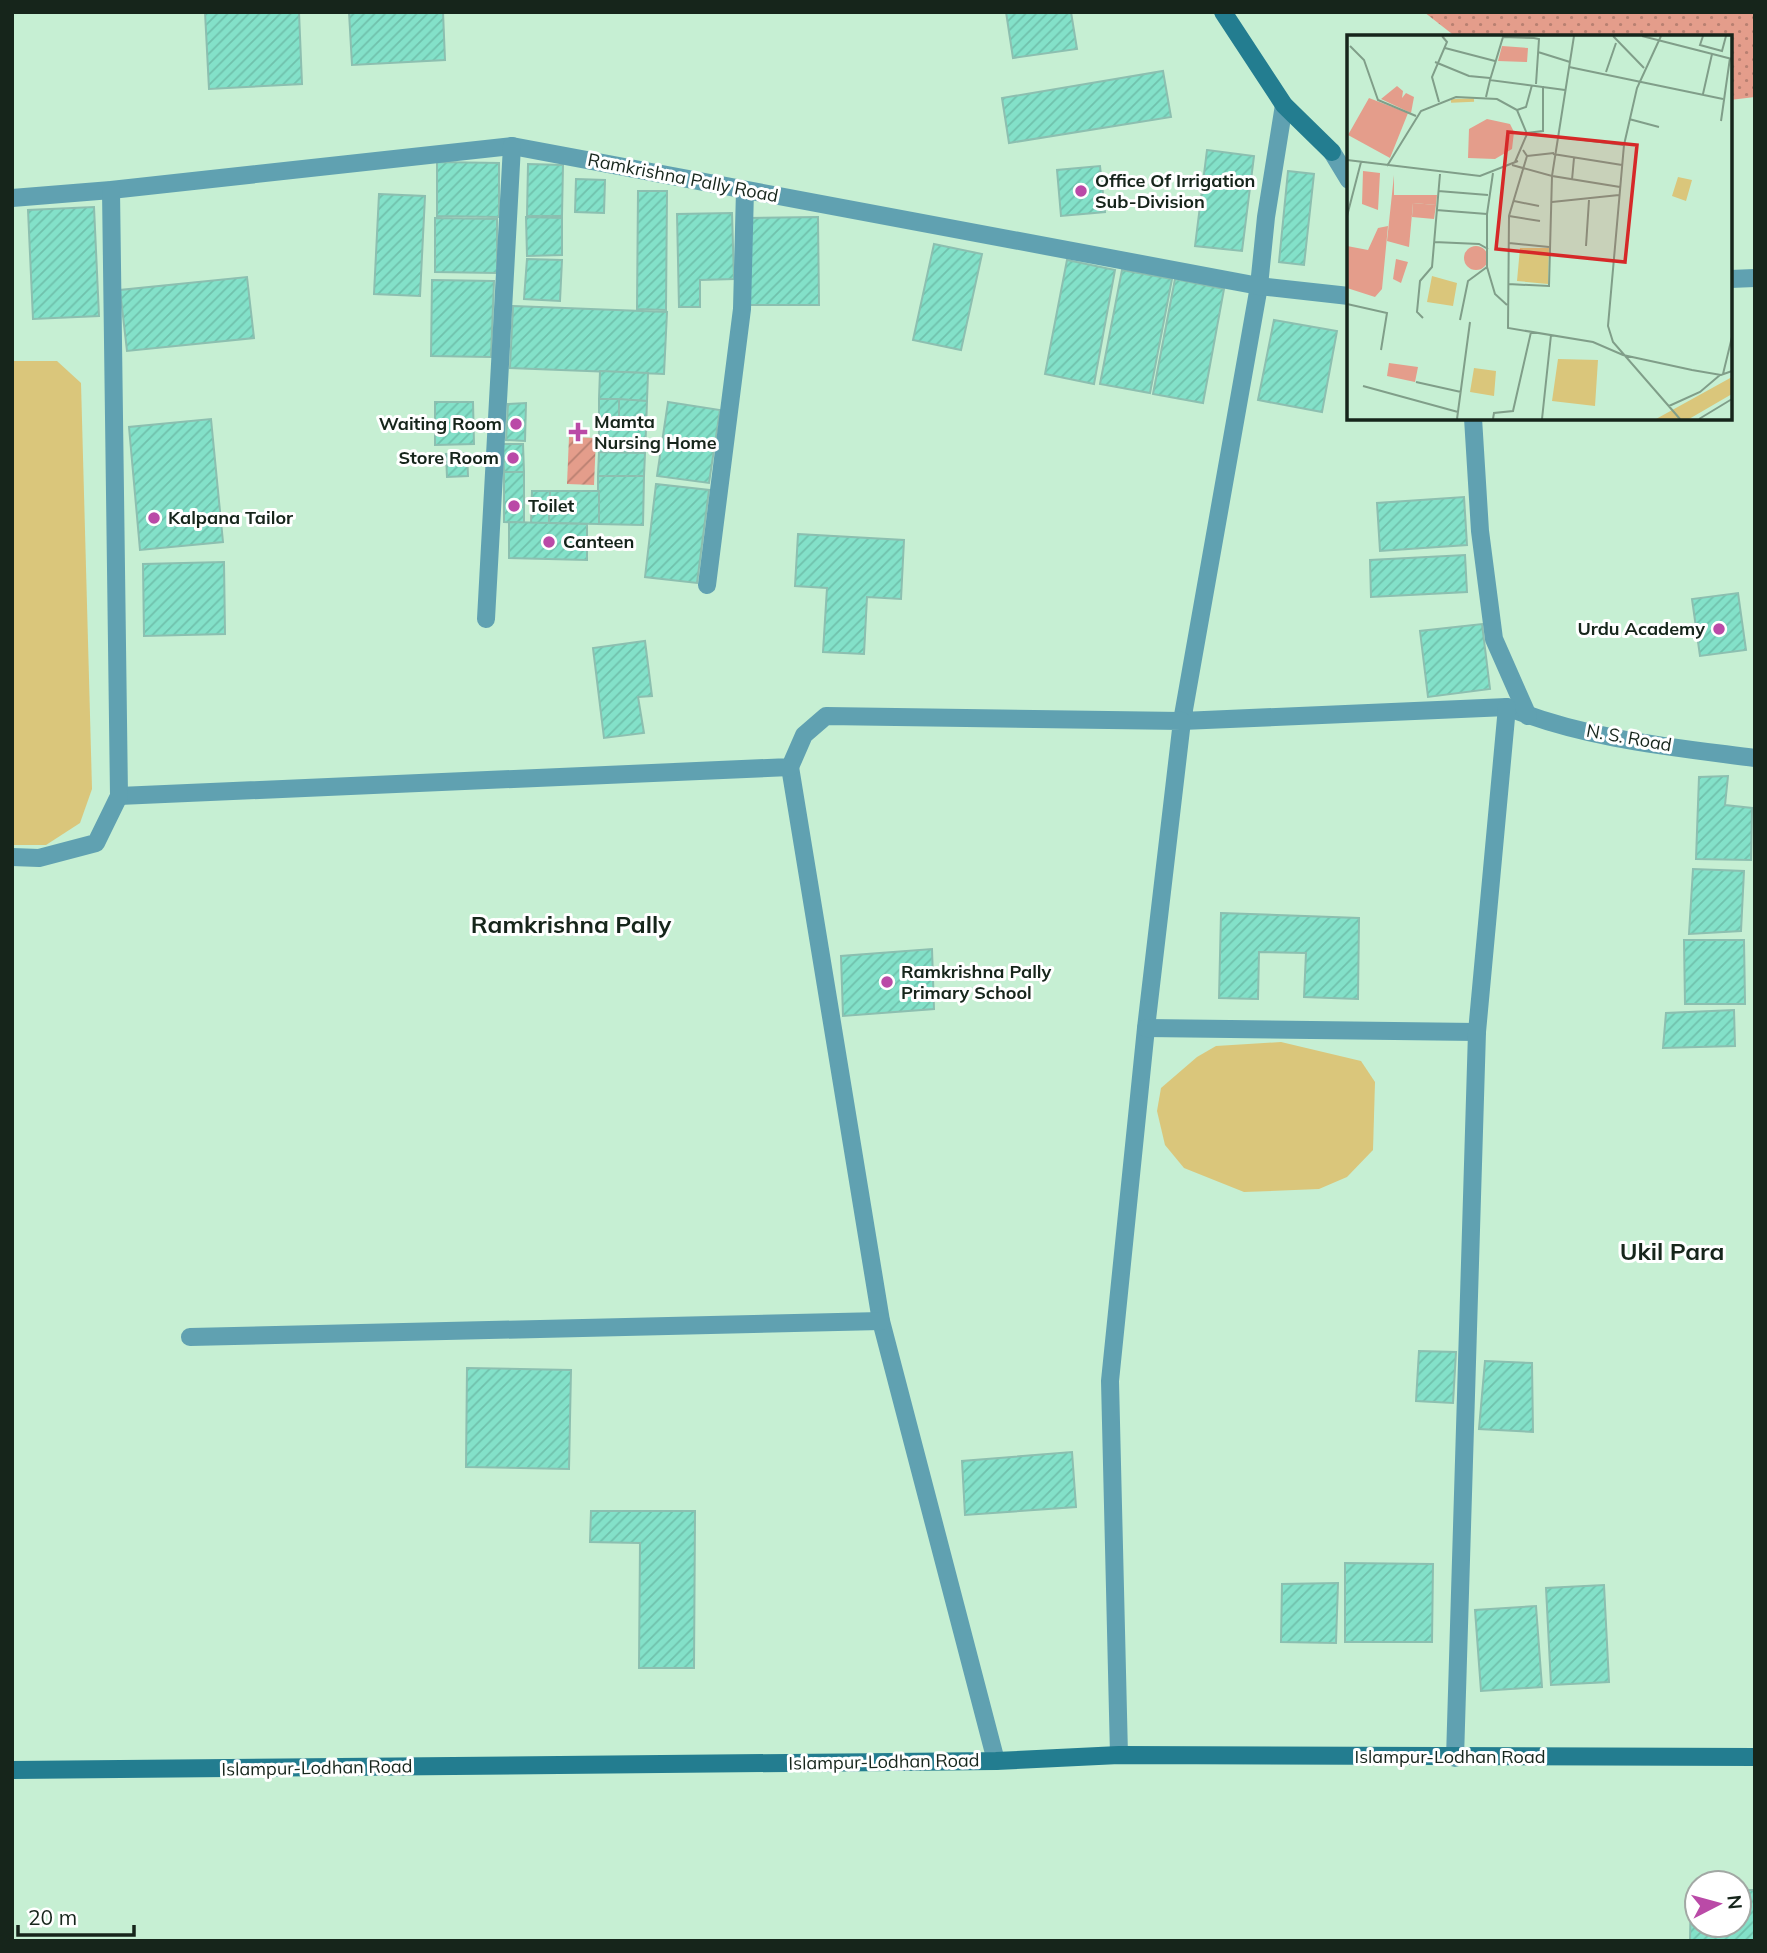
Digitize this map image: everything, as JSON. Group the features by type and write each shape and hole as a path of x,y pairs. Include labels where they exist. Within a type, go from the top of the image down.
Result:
{"main road":[{"path":"1223,12 1284,105 1332,152"},
{"name":"Islampur-Lodhan Road","path":"12,1770 996,1761 1119,1755 1755,1758"}],"street":[{"path":"1119,1755 1110,1381 1146,1028 1182,721 1259,286 1266,217 1284,105"},
{"path":"486,619 512,146"},
{"name":"Ramkrishna Pally Road","path":"12,198 111,190 512,146 1259,286 1347,296"},
{"path":"1332,152 1347,162"},
{"path":"1332,152 1347,177"},
{"path":"12,857 39,858 96,843 119,796 111,190"},
{"path":"707,585 742,309 745,190"},
{"path":"1732,279 1755,278"},
{"path":"1473,420 1480,531 1494,639 1528,716"},
{"path":"996,1761 881,1321 790,767 804,735 826,716 1182,721 1507,707 1477,1032 1455,1758"},
{"name":"N. S. Road","path":"1507,707 1528,716 1614,739 1755,758"},
{"path":"119,796 790,767"},
{"path":"1146,1028 1477,1032"},
{"path":"190,1337 881,1321"}],"shaded area":[{"path":"1424,12 1755,12 1755,97 1732,100 1732,35 1453,35"},
{"path":"12,361 57,361 81,383 92,789 80,823 46,845 12,845"},
{"path":"569,437 596,438 594,485 567,484"},
{"path":"1281,1042 1361,1061 1375,1082 1373,1150 1347,1177 1319,1189 1244,1192 1184,1168 1165,1145 1157,1111 1161,1088 1197,1057 1216,1046"}],"building":[{"path":"205,12 299,12 302,84 209,89"},
{"path":"349,12 443,12 445,60 352,65"},
{"path":"1006,12 1071,12 1077,49 1013,58"},
{"path":"1163,71 1171,117 1009,143 1002,98"},
{"path":"1207,150 1254,156 1242,251 1195,246"},
{"path":"437,162 499,163 499,217 437,216"},
{"path":"528,164 563,165 562,216 527,216"},
{"path":"1100,166 1105,212 1061,216 1057,170"},
{"path":"1288,171 1314,174 1304,265 1279,262"},
{"path":"576,179 605,180 604,213 575,212"},
{"path":"638,191 667,191 666,310 637,309"},
{"path":"379,194 425,196 420,296 374,294"},
{"path":"94,207 99,316 33,319 28,210"},
{"path":"732,213 734,279 700,280 700,307 679,307 677,214"},
{"path":"526,217 562,218 562,255 527,256"},
{"path":"818,217 819,305 750,305 748,218"},
{"path":"435,218 497,219 497,273 435,272"},
{"path":"934,244 982,254 961,350 913,340"},
{"path":"527,259 562,260 560,301 524,299"},
{"path":"1067,260 1115,270 1094,384 1045,374"},
{"path":"1122,270 1172,279 1150,393 1100,384"},
{"path":"247,277 254,338 127,351 120,290"},
{"path":"1175,279 1224,289 1203,403 1153,394"},
{"path":"432,280 494,281 491,357 431,356"},
{"path":"513,306 667,312 664,374 510,368"},
{"path":"1274,320 1337,331 1322,412 1258,400"},
{"path":"600,371 648,373 647,401 599,399"},
{"path":"599,399 619,399 619,428 599,428"},
{"path":"619,399 647,401 646,429 619,428"},
{"path":"435,402 473,402 474,444 435,445"},
{"path":"668,402 720,410 709,483 657,476"},
{"name":"Waiting Room","path":"526,403 525,441 506,440 508,404"},
{"path":"211,419 223,542 140,550 129,427"},
{"path":"599,428 646,429 645,453 599,452"},
{"name":"Store Room","path":"503,444 523,444 524,472 504,472"},
{"path":"599,452 645,453 644,476 598,476"},
{"path":"467,453 468,476 447,477 446,454"},
{"name":"Toilet","path":"504,472 524,472 524,523 504,522"},
{"path":"598,476 644,476 643,525 598,524"},
{"path":"656,484 709,490 697,583 645,577"},
{"path":"532,491 550,491 549,523 531,523"},
{"path":"550,491 599,491 599,524 549,523"},
{"path":"1464,497 1467,545 1380,551 1377,503"},
{"name":"Canteen","path":"509,522 587,524 587,560 509,558"},
{"path":"798,534 904,540 901,599 867,597 864,654 823,652 827,588 795,586"},
{"path":"1465,555 1467,592 1371,597 1370,560"},
{"path":"224,562 225,634 144,636 143,564"},
{"path":"1738,593 1746,650 1700,656 1692,599"},
{"path":"1482,624 1490,689 1428,697 1420,631"},
{"path":"645,641 652,696 638,697 644,733 604,738 593,648"},
{"path":"1728,776 1725,805 1752,808 1751,860 1696,859 1699,777"},
{"path":"1693,869 1744,871 1741,931 1689,934"},
{"path":"1221,913 1359,918 1358,999 1304,997 1306,953 1259,952 1258,999 1219,998"},
{"path":"1684,940 1744,940 1745,1004 1685,1004"},
{"name":"Ramkrishna Pally Primary School","path":"932,949 934,1009 843,1016 841,956"},
{"path":"1734,1010 1735,1046 1663,1048 1666,1013"},
{"path":"1419,1351 1456,1352 1453,1403 1416,1401"},
{"path":"1485,1361 1532,1363 1533,1432 1479,1429"},
{"path":"467,1368 571,1370 569,1469 466,1467"},
{"path":"1072,1452 1076,1507 965,1515 962,1461"},
{"path":"591,1511 695,1511 694,1668 639,1668 640,1543 590,1542"},
{"path":"1345,1563 1433,1564 1432,1642 1345,1642"},
{"path":"1338,1583 1336,1643 1281,1642 1282,1584"},
{"path":"1604,1585 1609,1682 1551,1685 1546,1588"},
{"path":"1536,1606 1542,1687 1481,1691 1475,1610"},
{"path":"1755,1890 1755,1941 1690,1941 1753,1939"}],"place":[{"name":"Office Of Irrigation Sub-Division","path":"1081,191"},
{"name":"Waiting Room","path":"516,424"},
{"name":"Mamta Nursing Home","path":"578,432"},
{"name":"Store Room","path":"513,458"},
{"name":"Toilet","path":"514,506"},
{"name":"Kalpana Tailor","path":"154,518"},
{"name":"Canteen","path":"549,542"},
{"name":"Urdu Academy","path":"1719,629"},
{"name":"Ramkrishna Pally Primary School","path":"887,982"}],"district":[{"name":"Ramkrishna Pally","path":"571,925"},
{"name":"Ukil Para","path":"1672,1252"}]}
